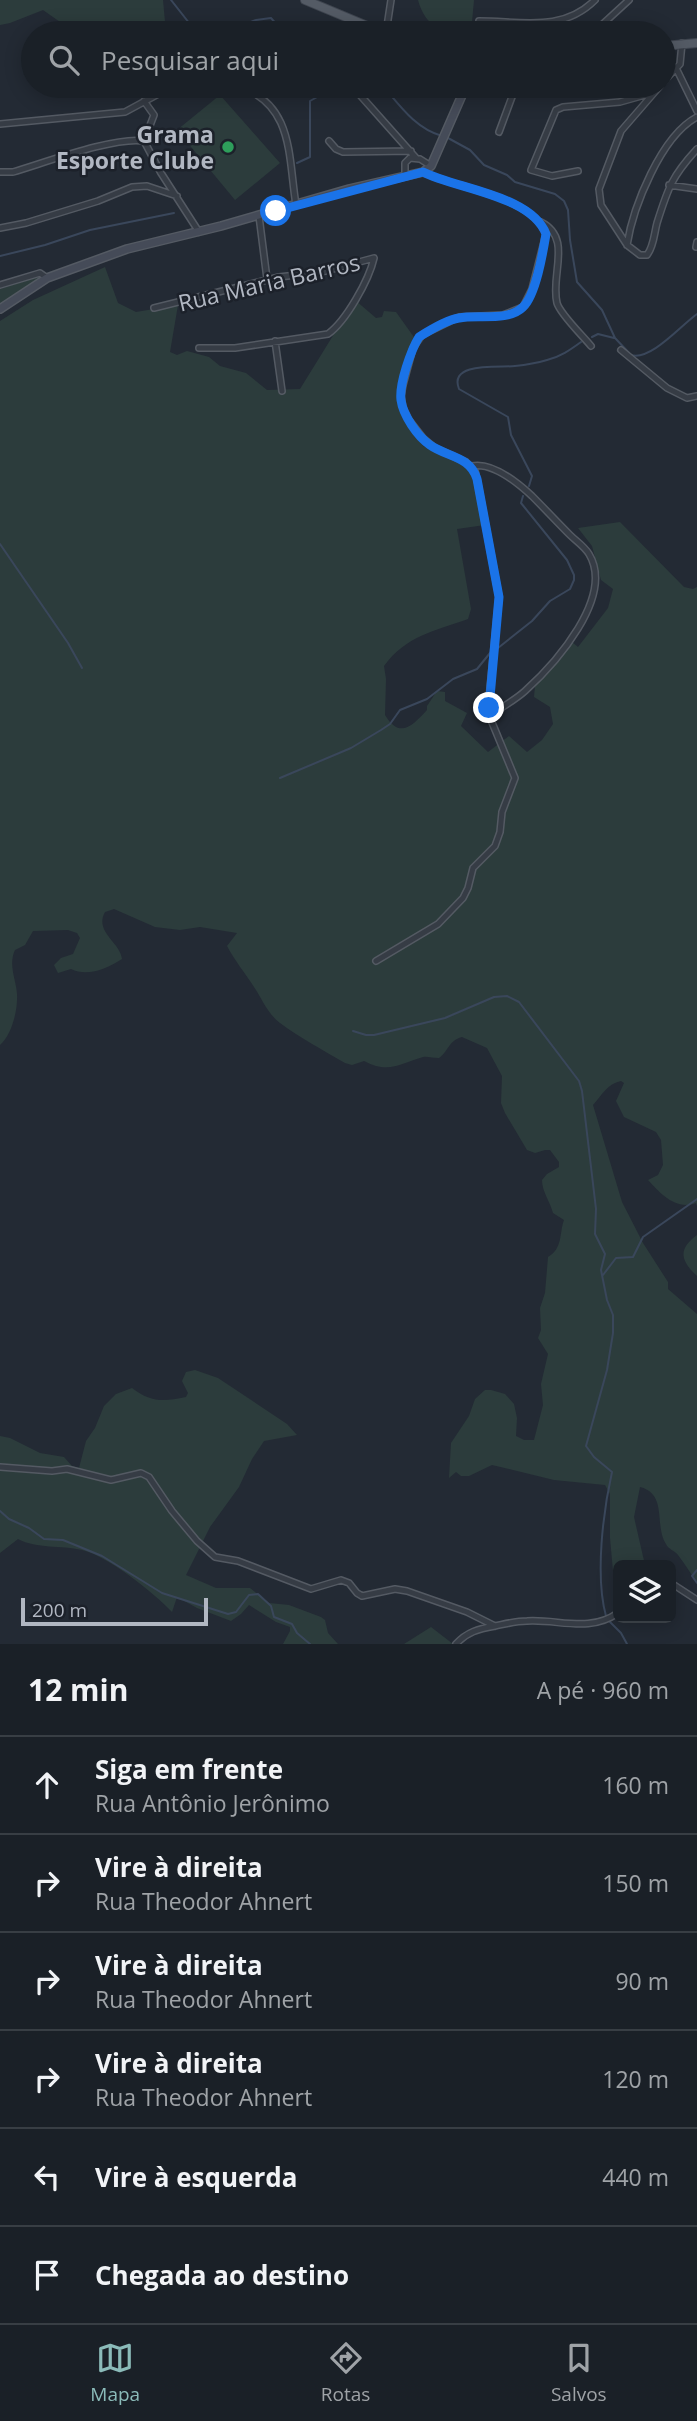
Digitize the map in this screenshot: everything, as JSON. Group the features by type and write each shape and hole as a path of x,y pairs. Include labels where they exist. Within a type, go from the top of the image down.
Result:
{"main road":[{"path":"305,0 356,21"},
{"path":"676,44 697,43"},
{"path":"0,309 47,278 127,249 423,172 431,166 461,98"}],"street":[{"path":"387,21 391,0"},
{"path":"552,21 576,16 595,0"},
{"path":"606,21 629,0"},
{"path":"682,43 681,61 676,68 697,111"},
{"path":"0,124 125,112 150,98"},
{"path":"264,98 271,104 283,124 296,205"},
{"path":"363,98 416,158 431,166"},
{"path":"499,132 512,98"},
{"path":"578,171 551,176 531,170 556,110 634,98"},
{"path":"648,98 619,135 599,189 601,205 630,248 642,256 649,253 669,185 677,171 697,149"},
{"path":"144,101 154,115 145,141 161,173 199,232"},
{"path":"630,248 635,208 655,167 679,131 697,117"},
{"path":"0,172 13,172 133,139 145,141"},
{"path":"329,141 343,152 411,151"},
{"path":"405,177 406,160 416,158"},
{"path":"423,172 440,180 498,197 552,228 556,234 557,303 592,346"},
{"path":"669,185 697,189"},
{"path":"0,228 26,223 97,201 132,187 147,186 177,196"},
{"path":"258,216 267,279"},
{"path":"490,715 524,692 564,648 587,612 595,578 589,554 517,483 491,469 472,467 428,444 409,420 402,404 401,392 419,337 459,317 503,315 523,307 532,289 544,249 546,234 537,221"},
{"name":"Rua Maria Barros","path":"154,309 267,279 322,271 374,258 369,275 356,297 331,331 324,335 235,348 199,348"},
{"path":"0,285 40,273 47,278"},
{"path":"275,341 282,391"},
{"path":"621,350 667,388 687,398 697,396"},
{"path":"376,961 442,921 466,893 475,865 495,846 502,812 515,778 490,715 498,585 481,494 472,467"},
{"path":"0,1467 74,1470 111,1480 141,1473 149,1477 172,1511 197,1541 215,1557 238,1561 311,1588 341,1580 349,1583 356,1593 362,1595 395,1589 407,1591 467,1612 495,1626"},
{"path":"676,1586 697,1601"},
{"path":"456,1644 470,1632 528,1620 577,1625 590,1624 613,1616"}],"shaded area":[{"path":"0,0 163,0 165,21 59,21 43,10 0,25"},
{"path":"418,0 474,0 472,21 429,21 421,10"},
{"name":"Grama Esporte Clube","path":"216,98 223,98 280,163 235,200 177,130"},
{"path":"105,267 118,303 136,312 178,305 170,352 177,355 187,351 209,357 220,366 246,373 267,390 300,389 355,300 376,318 382,317 384,311 396,312 416,340 402,382 400,407 423,446 479,467 485,525 457,529 471,609 468,619 411,641 384,666 385,715 396,727 406,728 417,721 427,710 437,691 445,692 445,701 467,713 461,726 488,752 509,736 527,752 542,740 553,724 550,707 534,697 535,686 572,642 578,647 608,608 613,589 601,580 592,546 578,528 620,522 684,587 697,587 697,1206 696,1203 675,1203 648,1180 658,1175 663,1165 661,1140 656,1132 624,1117 616,1101 624,1083 621,1081 612,1085 593,1105 622,1202 643,1243 668,1282 668,1289 697,1314 697,1583 678,1555 666,1544 654,1496 640,1487 634,1517 644,1560 613,1560 613,1571 610,1494 605,1485 554,1480 492,1465 469,1476 461,1476 456,1472 449,1478 451,1443 469,1416 475,1399 485,1390 505,1394 514,1404 517,1418 516,1436 524,1440 534,1440 543,1405 541,1384 548,1354 538,1338 541,1330 540,1308 545,1293 548,1257 558,1245 564,1220 553,1213 542,1184 547,1174 559,1167 559,1162 550,1150 535,1153 527,1150 501,1103 502,1076 487,1048 462,1037 454,1041 439,1058 423,1057 387,1067 364,1061 352,1065 345,1063 296,1034 272,1015 227,946 237,933 200,927 180,930 155,927 114,909 105,912 102,919 105,931 122,959 103,969 84,972 71,969 58,973 54,965 61,958 73,954 80,938 77,933 68,930 33,931 25,945 15,950 12,967 17,994 16,1007 11,1028 0,1045 0,321 33,300"},
{"path":"50,273 0,307 0,289"},
{"path":"697,1235 697,1276 687,1265 684,1250"},
{"path":"195,1370 218,1378 287,1424 297,1435 264,1441 239,1487 210,1527 186,1575 216,1588 250,1588 269,1603 289,1605 321,1617 325,1620 328,1633 338,1644 283,1644 290,1627 276,1622 249,1605 231,1621 177,1597 172,1612 130,1576 104,1559 82,1550 33,1544 18,1539 0,1553 0,1436 40,1453 64,1457 72,1466 79,1468 86,1441 104,1406 116,1394 132,1388 157,1400 186,1397 188,1393 182,1381 186,1372"},
{"path":"431,1627 453,1644 404,1644"}],"waterway":[{"path":"171,0 188,21"},
{"path":"253,21 271,18 274,21"},
{"path":"297,163 310,157 310,101 315,98"},
{"path":"393,98 416,122 442,136"},
{"path":"448,138 470,150 484,165 507,175 515,182 555,194 564,201 568,210 577,282 602,310 615,338 631,355 648,353 697,314"},
{"path":"0,256 90,230 174,213"},
{"path":"592,337 598,334 614,338"},
{"path":"529,486 532,476 511,435 508,417 459,389 458,380 461,374 468,370 519,366 552,359 581,342"},
{"path":"498,648 532,621 550,601 570,589 574,580 567,560 521,503 523,496"},
{"path":"0,544 68,643 82,668"},
{"path":"280,778 351,748 390,724 400,710 427,699 453,679 477,669 490,653"},
{"path":"353,1031 374,1035 445,1018 494,997 507,996 519,1002 579,1081 596,1209 595,1234 605,1254 601,1270 613,1315 607,1370 586,1446 594,1457 612,1472 601,1563 606,1616"},
{"path":"603,1275 616,1258 633,1257 643,1237 697,1199"},
{"path":"0,1511 44,1539 63,1540 102,1556 162,1593 228,1614 236,1612 249,1595 258,1594 271,1606 274,1617 292,1624 297,1633 310,1644"},
{"path":"697,1570 692,1576 697,1583"},
{"path":"609,1621 627,1644"}],"place":[{"name":"Grama Esporte Clube","path":"228,147"}],"route":[{"path":"276,211 358,187 423,172 505,200 527,213 544,229 546,234 540,264 523,307 503,315 459,317 419,337 401,392 402,404 409,420 428,444 466,462 475,471 499,597 489,708"}]}
